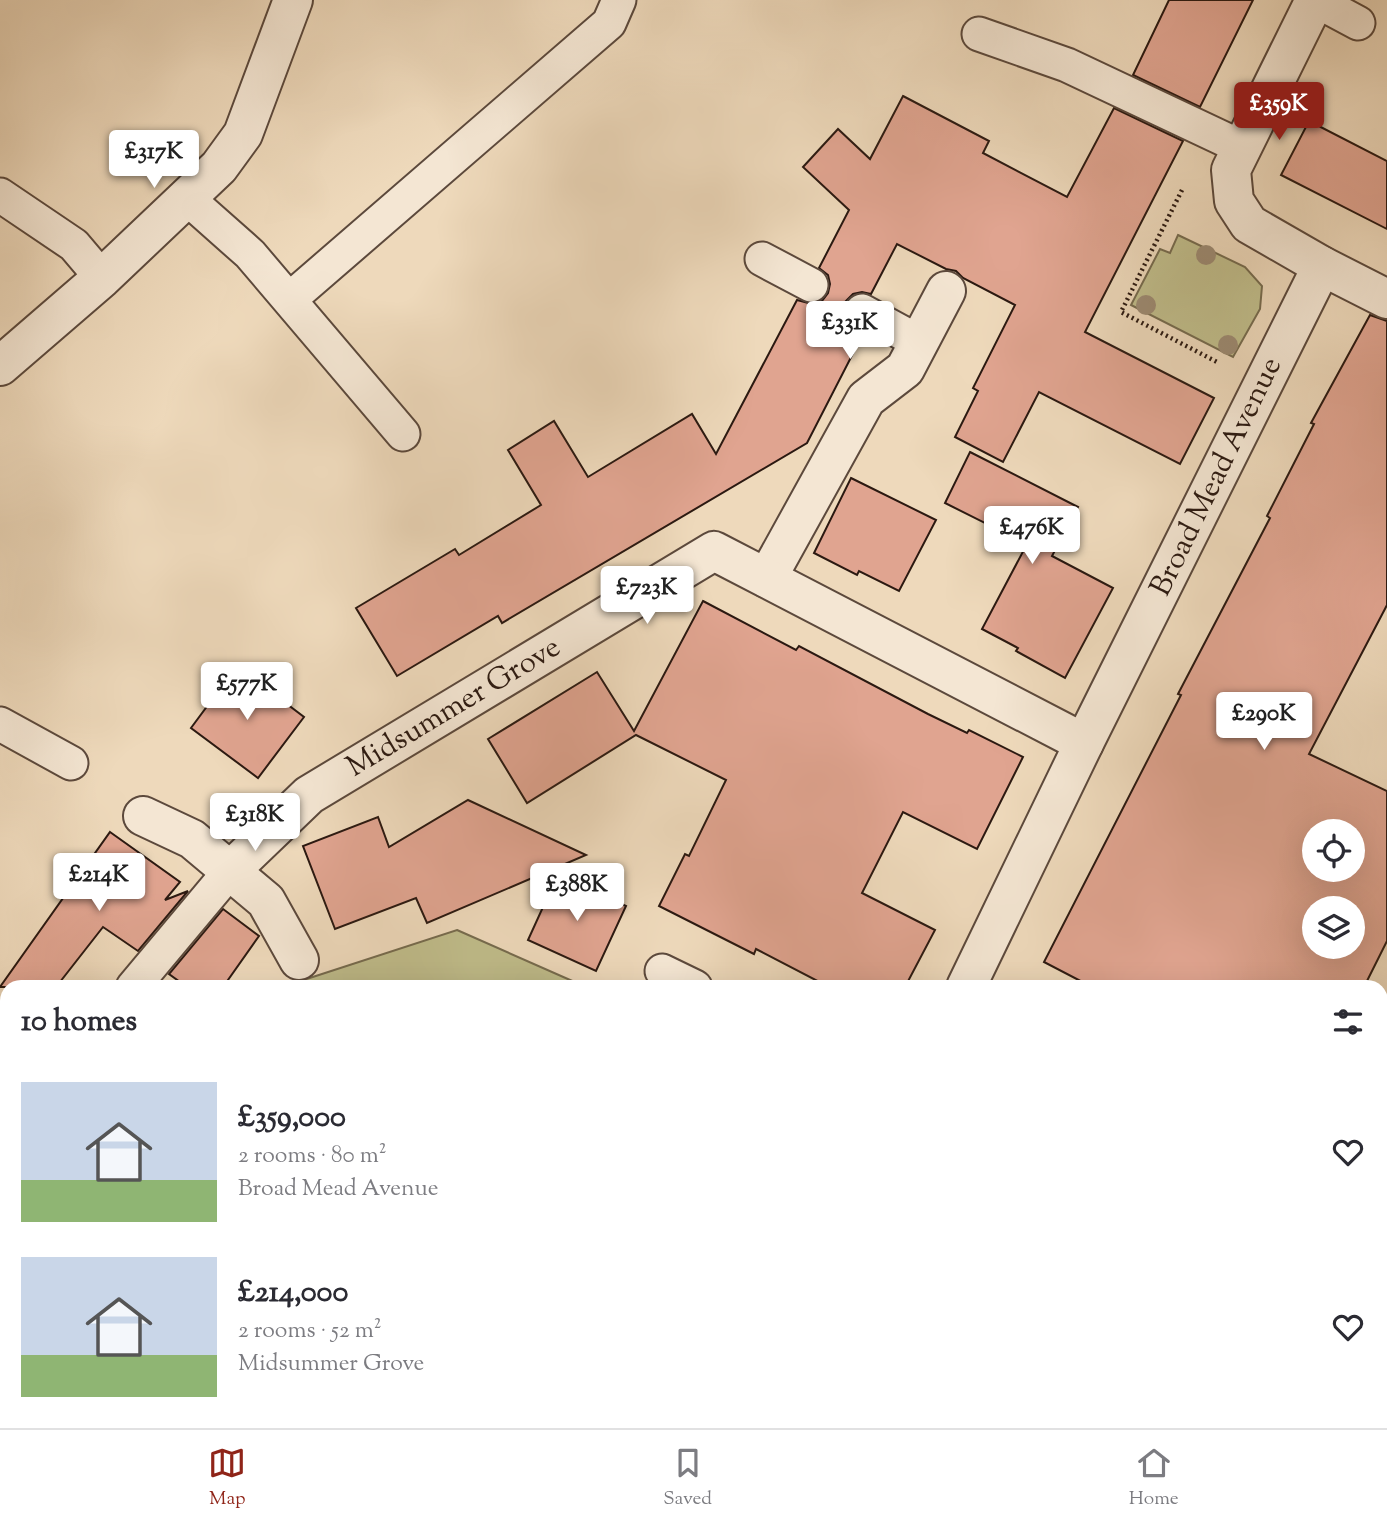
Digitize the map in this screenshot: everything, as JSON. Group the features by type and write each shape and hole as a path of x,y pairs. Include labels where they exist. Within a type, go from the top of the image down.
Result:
{"street":[{"path":"0,366 102,278 219,167 243,134 293,0"},
{"path":"1315,0 1227,141 1234,201 1249,224 1387,299"},
{"name":"Broad Mead Avenue","path":"969,980 1084,743 1322,266"},
{"path":"767,578 866,399 905,369 946,291"},
{"name":"Midsummer Grove","path":"230,870 309,795 714,551 1084,743"},
{"path":"143,816 192,839 265,901 299,960"}],"lane":[{"path":"290,299 609,23 618,0"},
{"path":"1315,0 1358,23"},
{"path":"979,34 1067,65 1227,141"},
{"path":"0,195 74,246 102,278"},
{"path":"188,199 250,254 403,434"},
{"path":"762,259 811,285"},
{"path":"862,311 919,342"},
{"path":"0,724 71,763"},
{"name":"Midsummer Grove","path":"139,980 230,870"},
{"path":"662,971 681,980"}],"path":[{"path":"1227,141 1121,312 1262,385"}],"shaded area":[{"path":"1178,235 1245,267 1262,286 1260,309 1233,357 1131,305 1160,249 1170,253"},
{"path":"457,930 570,980 303,980"}],"building":[{"path":"1169,0 1253,0 1200,107 1133,75"},
{"path":"903,96 989,141 983,153 1067,197 1114,108 1183,141 1085,332 1214,398 1180,464 1039,392 1003,462 955,437 978,391 973,388 1015,305 963,278 956,271 946,269 897,244 871,294 853,294 845,302 845,320 853,329 863,334 807,443 502,623 498,616 397,676 356,608 455,549 459,555 541,505 508,450 554,421 588,477 692,414 716,454 797,300 812,304 822,301 828,293 828,275 819,268 849,210 803,167 838,129 870,159"},
{"path":"1309,121 1387,161 1387,229 1281,175"},
{"path":"1370,315 1387,321 1387,605 1309,754 1387,791 1387,941 1368,980 1079,980 1044,962 1181,695 1178,694 1270,518 1267,516 1314,424 1311,423"},
{"path":"970,452 1078,507 1052,556 1113,588 1065,678 982,629 1027,544 945,503"},
{"path":"851,478 936,520 899,591 859,571 857,575 814,553"},
{"path":"703,601 796,650 799,646 928,714 967,733 969,730 1023,757 977,849 903,812 862,893 935,930 909,980 816,980 756,949 754,954 659,906 685,854 689,856 726,780 636,735 527,803 488,739 597,672 634,731"},
{"path":"237,666 304,717 258,778 191,728"},
{"path":"468,800 586,855 427,923 416,898 335,929 303,846 378,817 389,847"},
{"path":"110,832 180,882 165,900 188,891 138,951 103,927 61,980 5,980"},
{"path":"558,874 626,906 596,971 528,940"},
{"path":"223,909 259,936 228,980 177,980 169,974"}]}
